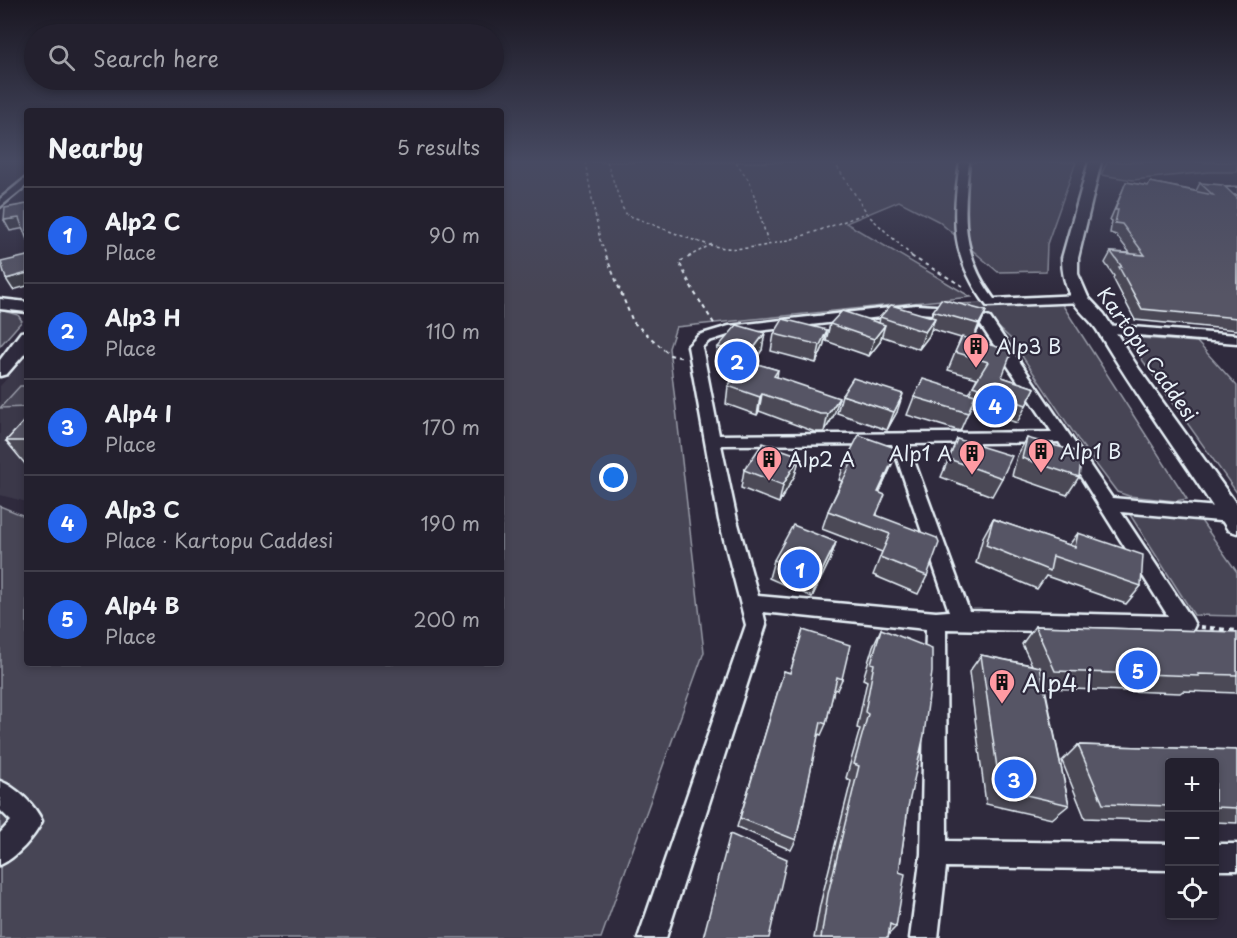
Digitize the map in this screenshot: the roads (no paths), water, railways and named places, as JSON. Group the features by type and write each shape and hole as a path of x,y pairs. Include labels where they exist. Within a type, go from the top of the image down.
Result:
{"street":[{"path":"962,206 962,245 991,303 1080,299"},
{"name":"Kartopu Caddesi","path":"1084,206 1070,258 1070,274 1080,299 1105,329 1131,371 1234,519"},
{"path":"0,304 24,307"},
{"path":"652,938 756,625 750,603 725,506 695,346 704,338 720,332 783,322 916,309 955,310 985,321 1185,625 962,619 936,621 750,603"},
{"path":"1105,329 1237,339"},
{"path":"0,370 14,357 24,341"},
{"path":"713,440 1063,437"},
{"path":"898,438 962,619"},
{"path":"1107,504 1234,519"},
{"path":"924,938 934,854 936,621"},
{"path":"0,792 29,821 0,852"},
{"path":"934,854 1165,857"},
{"path":"1219,857 1237,857"}],"place":[{"name":"Alp3 H","path":"737,361"},
{"name":"Alp3 B","path":"976,369"},
{"name":"Alp3 C","path":"995,405"},
{"name":"Alp1 B","path":"1041,474"},
{"name":"Alp1 A","path":"972,476"},
{"name":"Alp2 A","path":"769,482"},
{"name":"Alp2 C","path":"800,569"},
{"name":"Alp4 B","path":"1138,670"},
{"name":"Alp4 İ","path":"1002,705"},
{"name":"Alp4 I","path":"1014,779"}]}
